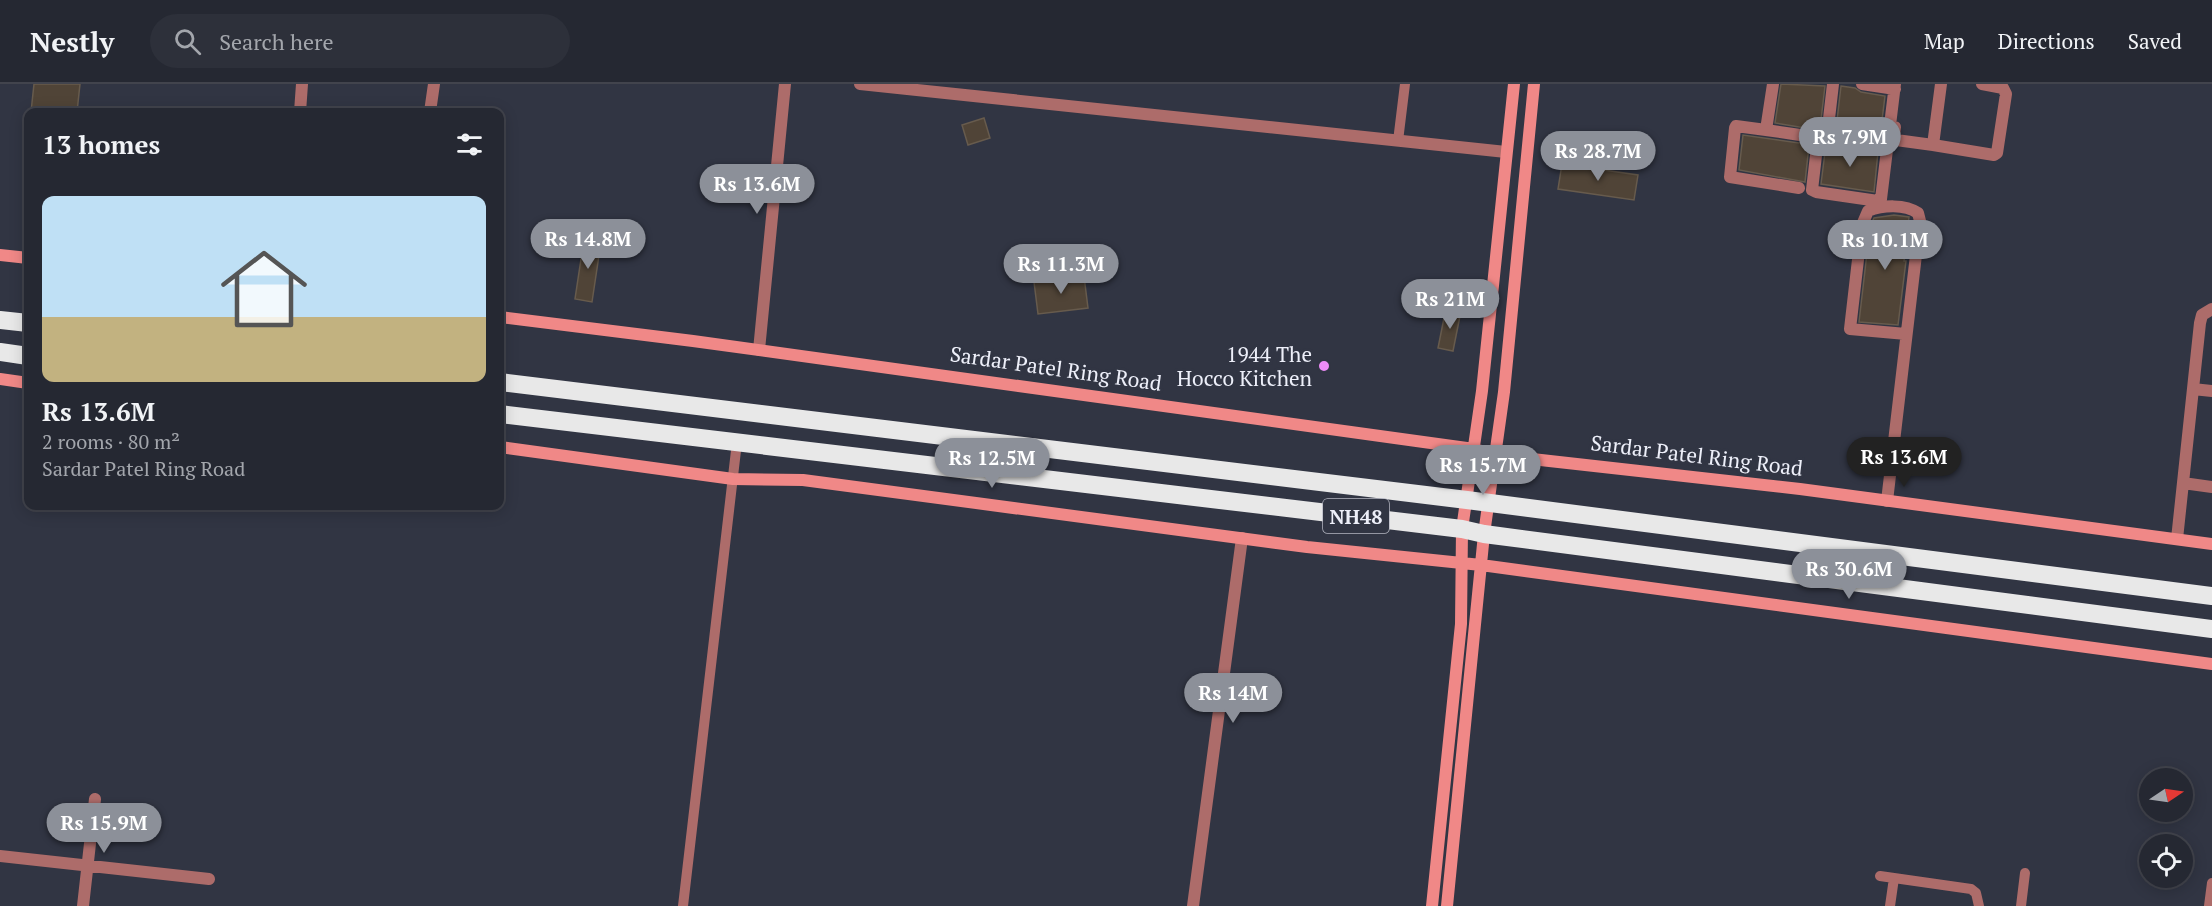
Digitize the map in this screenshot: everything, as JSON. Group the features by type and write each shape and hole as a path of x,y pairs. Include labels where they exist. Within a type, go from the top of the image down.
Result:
{"highway":[{"path":"0,320 24,323"},
{"path":"0,352 24,355"},
{"name":"NH48","path":"504,382 1467,500 2212,596"},
{"name":"NH48","path":"504,414 1462,529 1484,534 2212,629"}],"street":[{"path":"300,108 302,84"},
{"path":"431,108 434,84"},
{"path":"759,350 785,84"},
{"path":"860,84 1506,153"},
{"path":"1432,906 1461,624 1462,529 1482,391 1514,84"},
{"path":"1447,906 1484,534 1504,392 1534,84"},
{"path":"1766,130 1773,84"},
{"path":"1827,136 1833,84"},
{"path":"1862,84 1897,86"},
{"path":"1933,145 1941,84"},
{"path":"1897,86 1894,138 1994,154 1997,153 2006,94 2003,88 1982,84"},
{"path":"1887,145 1821,136 1818,138 1811,186 1813,192 1878,201 1881,199 1897,86"},
{"path":"1799,188 1730,177 1735,127 1800,135"},
{"path":"1887,501 1920,221 1918,213 1910,207 1877,207 1868,211 1862,225 1850,329 1906,334"},
{"path":"0,255 24,258"},
{"path":"2177,539 2200,323 2202,315 2212,309"},
{"name":"Sardar Patel Ring Road","path":"504,318 759,350 1474,449 1496,454 1887,501 2212,544"},
{"path":"0,379 24,382"},
{"path":"2193,389 2212,391"},
{"path":"504,448 733,479 803,480 1307,547 1461,562 2212,664"},
{"path":"2183,483 2212,487"},
{"path":"1193,906 1242,538"},
{"path":"83,906 95,799"},
{"path":"0,856 209,879"}],"lane":[{"path":"1398,141 1404,84"},
{"path":"683,906 737,442"},
{"path":"2021,906 2025,873"},
{"path":"1880,876 1971,889 1976,893 1979,906"},
{"path":"1890,906 1894,878"},
{"path":"2209,906 2212,883"}],"building":[{"path":"34,84 80,84 77,108 31,108"},
{"path":"1781,84 1825,86 1820,128 1813,131 1810,137 1805,182 1739,170 1743,135 1799,143 1807,140 1808,133 1805,128 1775,123"},
{"path":"1841,86 1885,96 1880,136 1836,129"},
{"path":"984,118 990,138 968,145 962,125"},
{"path":"1826,144 1878,152 1874,192 1821,184"},
{"path":"1562,164 1638,175 1634,200 1558,189"},
{"path":"1894,215 1909,217 1898,325 1859,322 1870,227 1874,218"},
{"path":"584,239 601,242 592,302 575,299"},
{"path":"1084,276 1088,308 1038,314 1034,282"},
{"path":"1446,308 1461,311 1453,351 1438,348"}],"place":[{"name":"1944 The Hocco Kitchen","path":"1324,366"}]}
